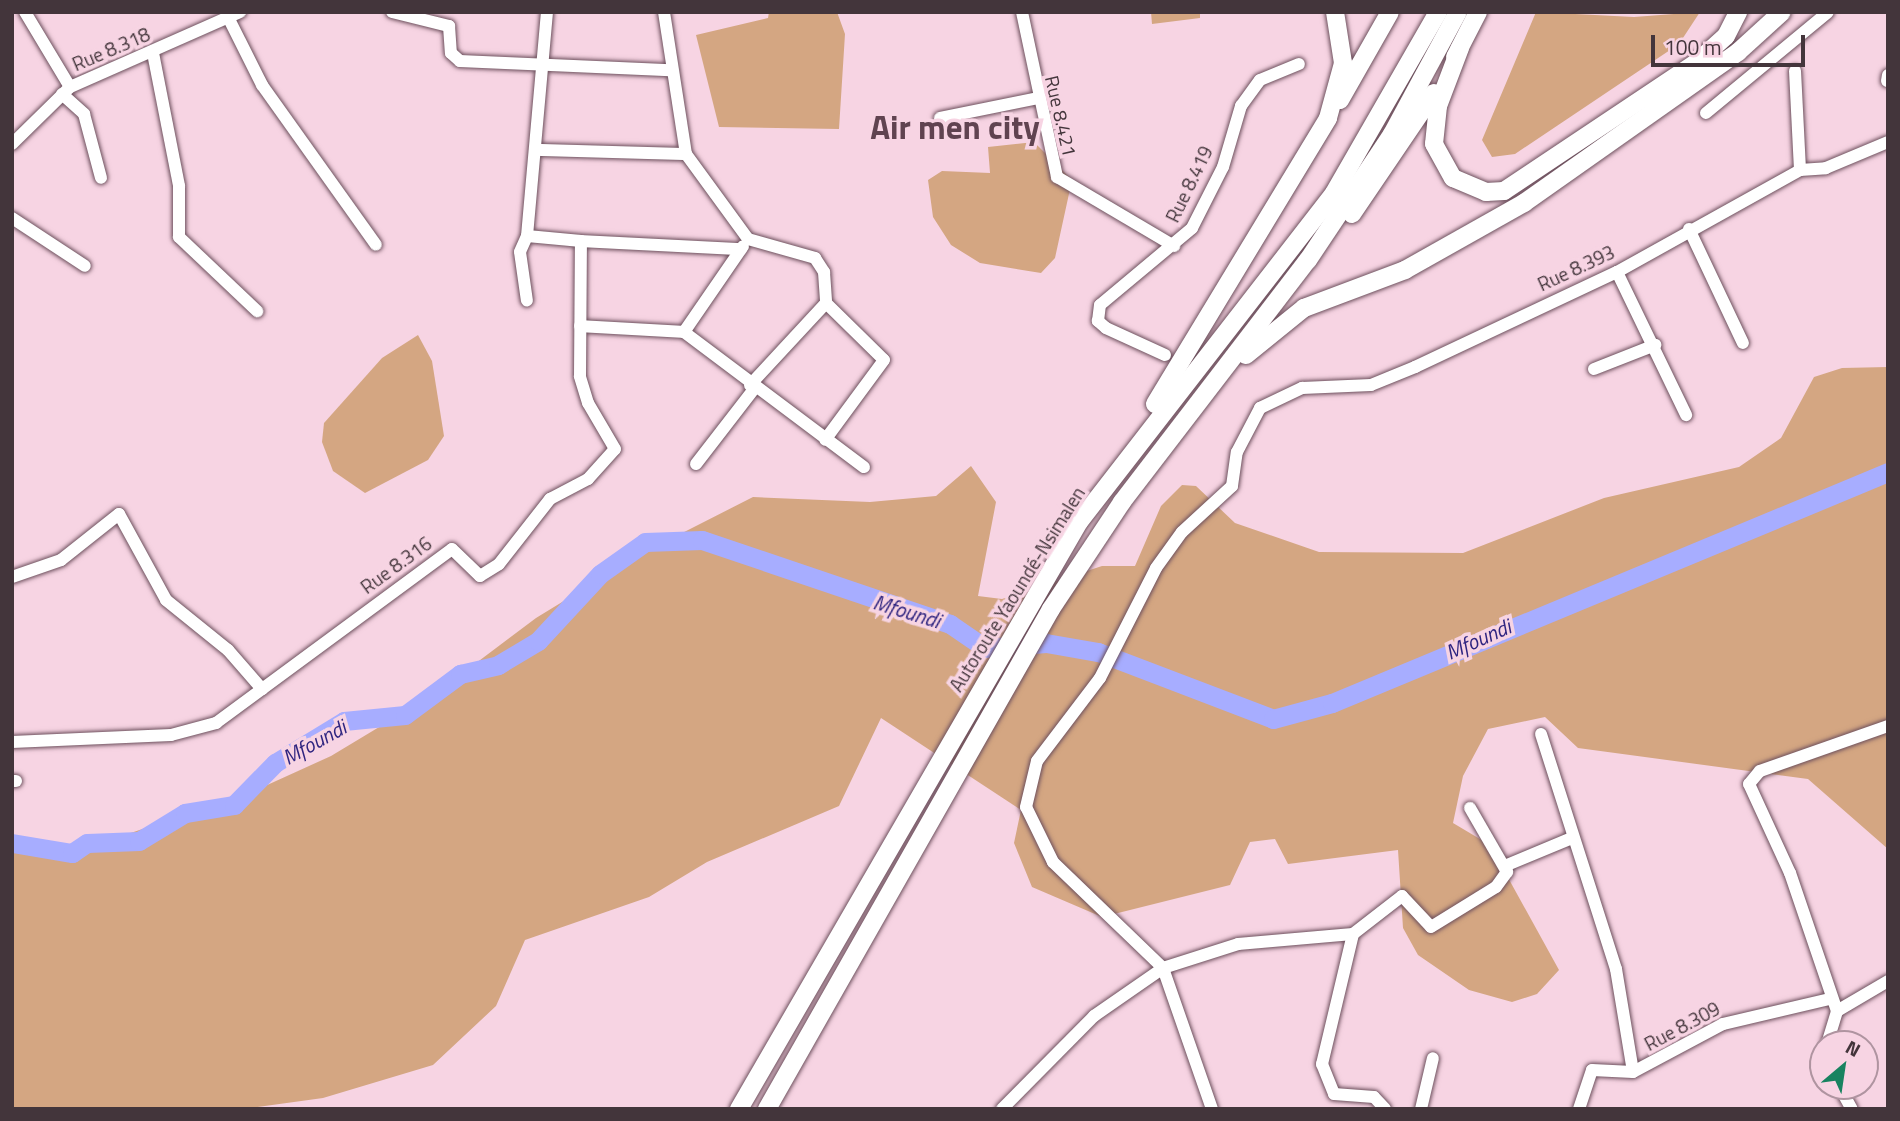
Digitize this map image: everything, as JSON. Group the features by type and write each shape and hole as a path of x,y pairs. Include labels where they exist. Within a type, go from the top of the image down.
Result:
{"highway":[{"path":"1328,118 1343,64 1335,12"},
{"path":"1079,522 1328,118 1390,12"},
{"name":"Autoroute Yaoundé-Nsimalen","path":"739,1109 980,684 1079,522 1334,192 1438,12"},
{"name":"Autoroute Yaoundé-Nsimalen","path":"767,1109 998,697 1051,608 1172,437 1308,260 1392,134 1458,12"},
{"path":"1308,260 1382,175 1460,48 1478,12"},
{"path":"1460,48 1438,106 1434,144 1453,178 1486,192 1504,191 1696,63 1726,36 1738,12"},
{"path":"1172,437 1287,320 1333,294 1405,270 1493,223 1738,52 1782,12"}],"street":[{"path":"25,12 66,90 83,114 101,178"},
{"path":"392,12 449,26 451,53 460,61 670,70"},
{"path":"527,301 520,258 527,236 539,150 547,12"},
{"path":"664,12 670,70 686,154 745,244"},
{"name":"Rue 8.421","path":"1023,12 1038,98 1057,177 1174,246"},
{"path":"1706,113 1828,12"},
{"path":"229,16 262,85 376,245"},
{"name":"Rue 8.318","path":"12,144 66,90 153,53 229,16"},
{"path":"153,53 178,186 179,237 257,311"},
{"name":"Rue 8.419","path":"1165,355 1106,328 1096,313 1106,297 1174,246 1211,194 1254,88 1272,72 1298,64"},
{"path":"1795,71 1800,170"},
{"path":"940,118 1038,98"},
{"name":"Rue 8.393","path":"1163,968 1105,919 1047,855 1026,807 1037,761 1100,678 1162,559 1232,486 1247,426 1270,400 1302,388 1371,385 1616,272 1689,229 1800,170 1826,168 1888,142"},
{"path":"539,150 686,154"},
{"path":"12,218 85,266"},
{"path":"1689,229 1743,343"},
{"path":"527,236 581,242 745,244 815,258 824,272 826,303 884,360 825,440"},
{"name":"Rue 8.316","path":"12,742 185,732 216,723 452,549 480,576 499,564 550,499 588,480 609,458 616,441 583,390 580,326 581,242"},
{"path":"684,332 745,244"},
{"path":"1616,272 1655,345 1686,415"},
{"path":"696,464 752,387 826,303"},
{"path":"580,326 684,332 752,387 864,467"},
{"path":"1594,369 1655,345"},
{"path":"12,577 61,560 119,514 166,600 228,650 261,689"},
{"path":"1830,1030 1834,1005 1790,873 1749,784 1760,771 1888,726"},
{"path":"1541,734 1616,969 1633,1072"},
{"path":"1470,808 1507,865"},
{"path":"1002,1109 1094,1016 1163,968 1238,944 1353,934 1402,896 1431,928 1496,887 1507,865 1573,838"},
{"path":"1353,934 1322,1064 1334,1094 1374,1097 1385,1109"},
{"path":"1163,968 1212,1109"},
{"name":"Rue 8.309","path":"1579,1109 1592,1070 1633,1072 1723,1024 1834,1005 1888,981"},
{"path":"1421,1109 1433,1058"}],"shaded area":[{"path":"769,12 837,12 845,34 839,129 719,127 696,35 768,18"},
{"path":"1151,12 1200,12 1200,18 1152,24"},
{"path":"1536,12 1634,17 1700,12 1679,44 1515,154 1492,157 1482,140"},
{"path":"1034,142 1072,180 1055,258 1041,273 980,263 951,245 933,217 928,180 942,171 990,173 988,147"},
{"path":"418,335 432,361 444,436 428,460 365,493 333,471 322,442 324,423 382,358"},
{"path":"1888,367 1888,849 1808,779 1578,748 1545,717 1488,729 1463,776 1453,823 1490,845 1559,970 1537,994 1512,1002 1469,990 1418,955 1403,928 1398,850 1288,864 1275,839 1250,842 1230,885 1102,917 1032,887 1014,843 1021,810 881,718 839,806 707,862 649,897 525,940 496,1006 433,1065 323,1098 243,1109 12,1109 12,843 72,853 254,791 331,756 439,691 536,618 639,555 753,497 870,502 936,496 971,466 996,502 978,596 1002,599 1102,566 1135,566 1161,506 1182,485 1196,486 1235,523 1319,552 1463,553 1604,498 1739,467 1781,438 1814,377 1842,368"}],"waterway":[{"name":"Mfoundi","path":"12,843 72,853 87,843 139,841 185,813 234,805 275,763 344,721 405,715 460,674 498,665 538,641 600,574 645,542 702,540 950,624 985,648 1046,643 1098,652 1273,719 1332,703 1888,472"}],"district":[{"name":"Air men city","path":"955,128"}]}
